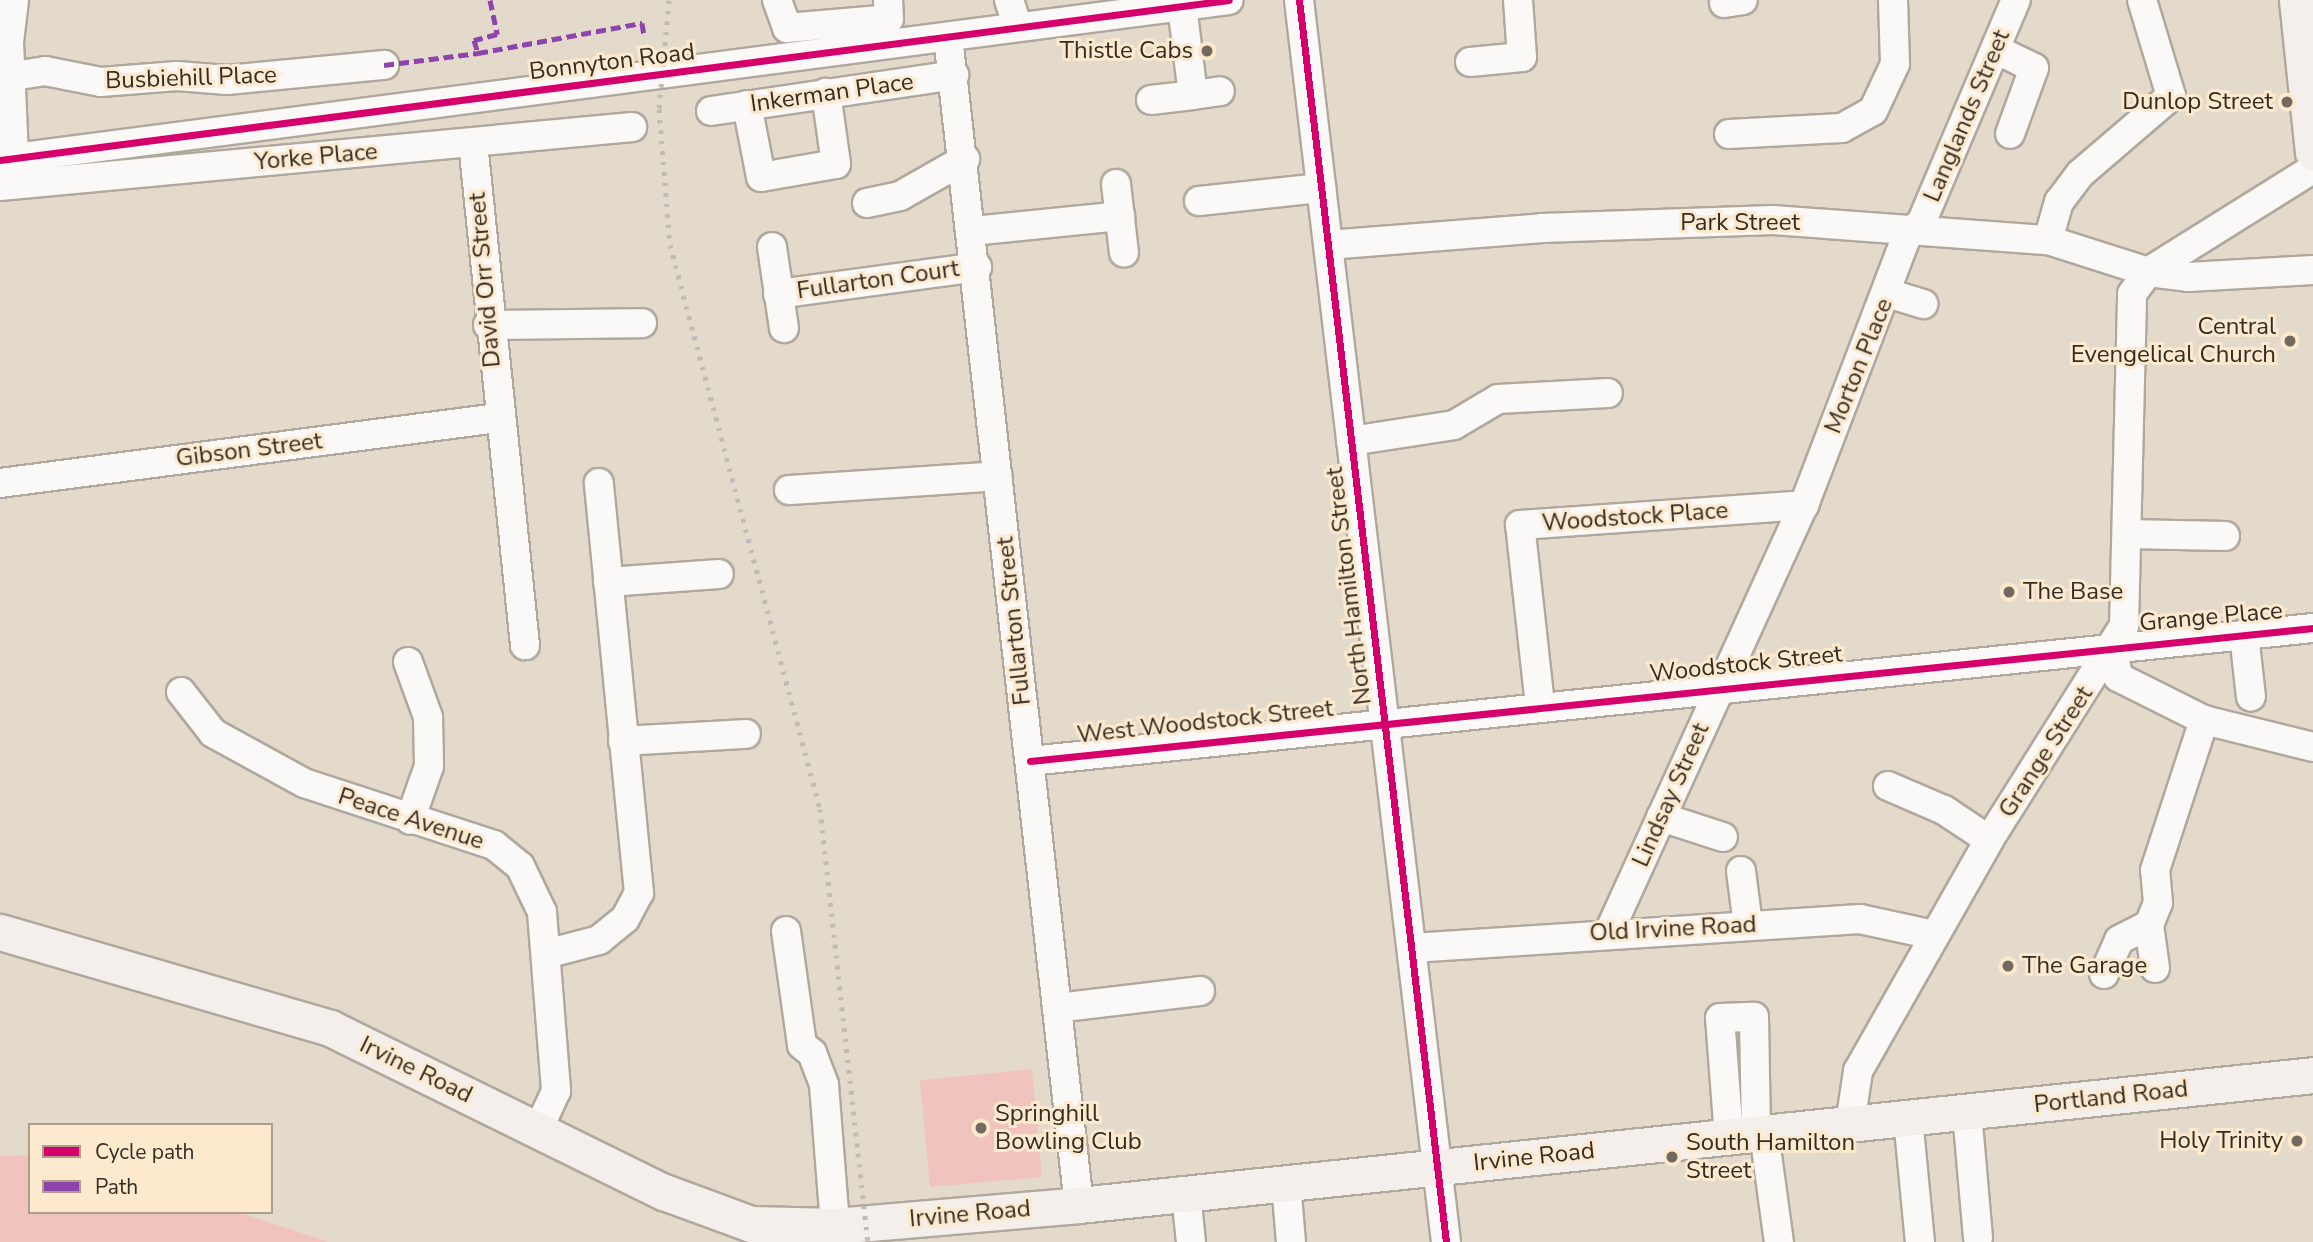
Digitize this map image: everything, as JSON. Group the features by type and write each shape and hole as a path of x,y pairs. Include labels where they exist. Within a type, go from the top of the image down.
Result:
{"main road":[{"path":"2297,0 2313,151"},
{"name":"Irvine Road","path":"0,931 330,1028 747,1233 1079,1205 1908,1118"},
{"name":"Portland Road","path":"1908,1118 2313,1075"}],"street":[{"path":"7,158 5,77 14,0"},
{"path":"777,0 787,28 889,19 888,0"},
{"name":"Bonnyton Road","path":"7,158 948,37 1013,13 1182,6 1229,0"},
{"name":"North Hamilton Street","path":"1299,0 1438,1167"},
{"path":"1470,62 1522,57 1518,0"},
{"path":"1729,134 1842,128 1873,111 1895,64 1893,0"},
{"name":"Langlands Street","path":"1915,229 1997,50 2016,0"},
{"path":"2048,240 2059,202 2080,174 2171,96 2142,0"},
{"path":"1152,100 1206,93 1182,6"},
{"name":"Fullarton Street","path":"948,37 965,159 1079,1205"},
{"path":"1997,50 2034,68 2010,134"},
{"name":"Busbiehill Place","path":"5,77 45,71 102,82 177,76 227,80 384,65"},
{"name":"Inkerman Place","path":"711,111 954,75"},
{"path":"747,105 761,177 836,164 826,93"},
{"name":"Yorke Place","path":"0,186 632,127"},
{"name":"David Orr Street","path":"473,143 488,325 525,645"},
{"path":"2148,272 2313,151"},
{"path":"867,203 900,196 965,159"},
{"path":"1116,184 1124,253"},
{"path":"1199,201 1321,188"},
{"path":"972,231 1120,216"},
{"name":"Park Street","path":"1328,246 1542,228 1773,220 2048,240 2148,272 2188,277 2313,270"},
{"name":"Morton Place","path":"1804,505 1915,229"},
{"name":"Fullarton Court","path":"772,247 784,328"},
{"name":"Fullarton Court","path":"778,294 977,267"},
{"name":"Grange Street","path":"1850,1124 1858,1071 1989,840 2124,626 2132,294 2148,272"},
{"path":"1887,293 1923,304"},
{"path":"488,325 642,323"},
{"path":"1351,441 1454,425 1498,399 1608,393"},
{"name":"Gibson Street","path":"0,483 498,418"},
{"path":"789,490 998,476"},
{"path":"546,954 599,940 625,919 639,893 599,483"},
{"name":"Lindsay Street","path":"1609,932 1804,505"},
{"name":"Woodstock Place","path":"1540,705 1520,525 1804,505"},
{"path":"2128,534 2225,536"},
{"path":"608,582 719,574"},
{"name":"Grange Place","path":"2112,645 2313,628"},
{"path":"2244,634 2251,697"},
{"path":"2112,645 2118,677 2204,720 2313,747"},
{"name":"Woodstock Street","path":"1385,721 2112,645"},
{"path":"408,662 428,717 429,766 410,820"},
{"name":"Peace Avenue","path":"181,692 213,733 304,783 410,820 494,845 520,866 539,900 546,954 556,1091 538,1130"},
{"path":"2155,968 2149,925 2158,904 2155,870 2204,720"},
{"name":"West Woodstock Street","path":"1030,761 1385,721"},
{"path":"623,741 746,734"},
{"path":"1888,786 1944,810 1989,840"},
{"path":"1661,817 1723,837"},
{"path":"1741,871 1748,925"},
{"name":"Old Irvine Road","path":"1412,948 1609,932 1860,919 1934,934"},
{"path":"2104,974 2119,940 2149,925"},
{"path":"786,931 802,1045 812,1053 824,1085 835,1226"},
{"path":"1057,1008 1200,991"},
{"path":"1967,1112 1979,1238"},
{"path":"1908,1118 1920,1242"},
{"path":"1750,1135 1779,1242"},
{"path":"1438,1167 1447,1242"},
{"path":"1286,1184 1292,1242"},
{"path":"1186,1194 1191,1242"}],"shaded area":[{"name":"Springhill Bowling Club","path":"1032,1069 1042,1177 930,1187 920,1080"},
{"path":"28,1155 28,1214 244,1214 329,1242 0,1242 0,1156"}],"railway":[{"path":"669,0 659,109 670,245 820,809 868,1242"}],"marked path":[{"path":"490,0 497,34 474,40 478,53 642,23 644,36"},
{"path":"384,65 478,53"}],"cycle path":[{"path":"0,160 1229,0"},
{"path":"1299,0 1446,1242"},
{"path":"1030,761 2313,628"}],"place":[{"name":"Thistle Cabs","path":"1207,51"},
{"name":"Dunlop Street","path":"2287,102"},
{"name":"Central Evengelical Church","path":"2290,341"},
{"name":"The Base","path":"2009,592"},
{"name":"The Garage","path":"2008,966"},
{"name":"Springhill Bowling Club","path":"981,1128"},
{"name":"Holy Trinity","path":"2297,1141"},
{"name":"South Hamilton Street","path":"1672,1157"}]}
